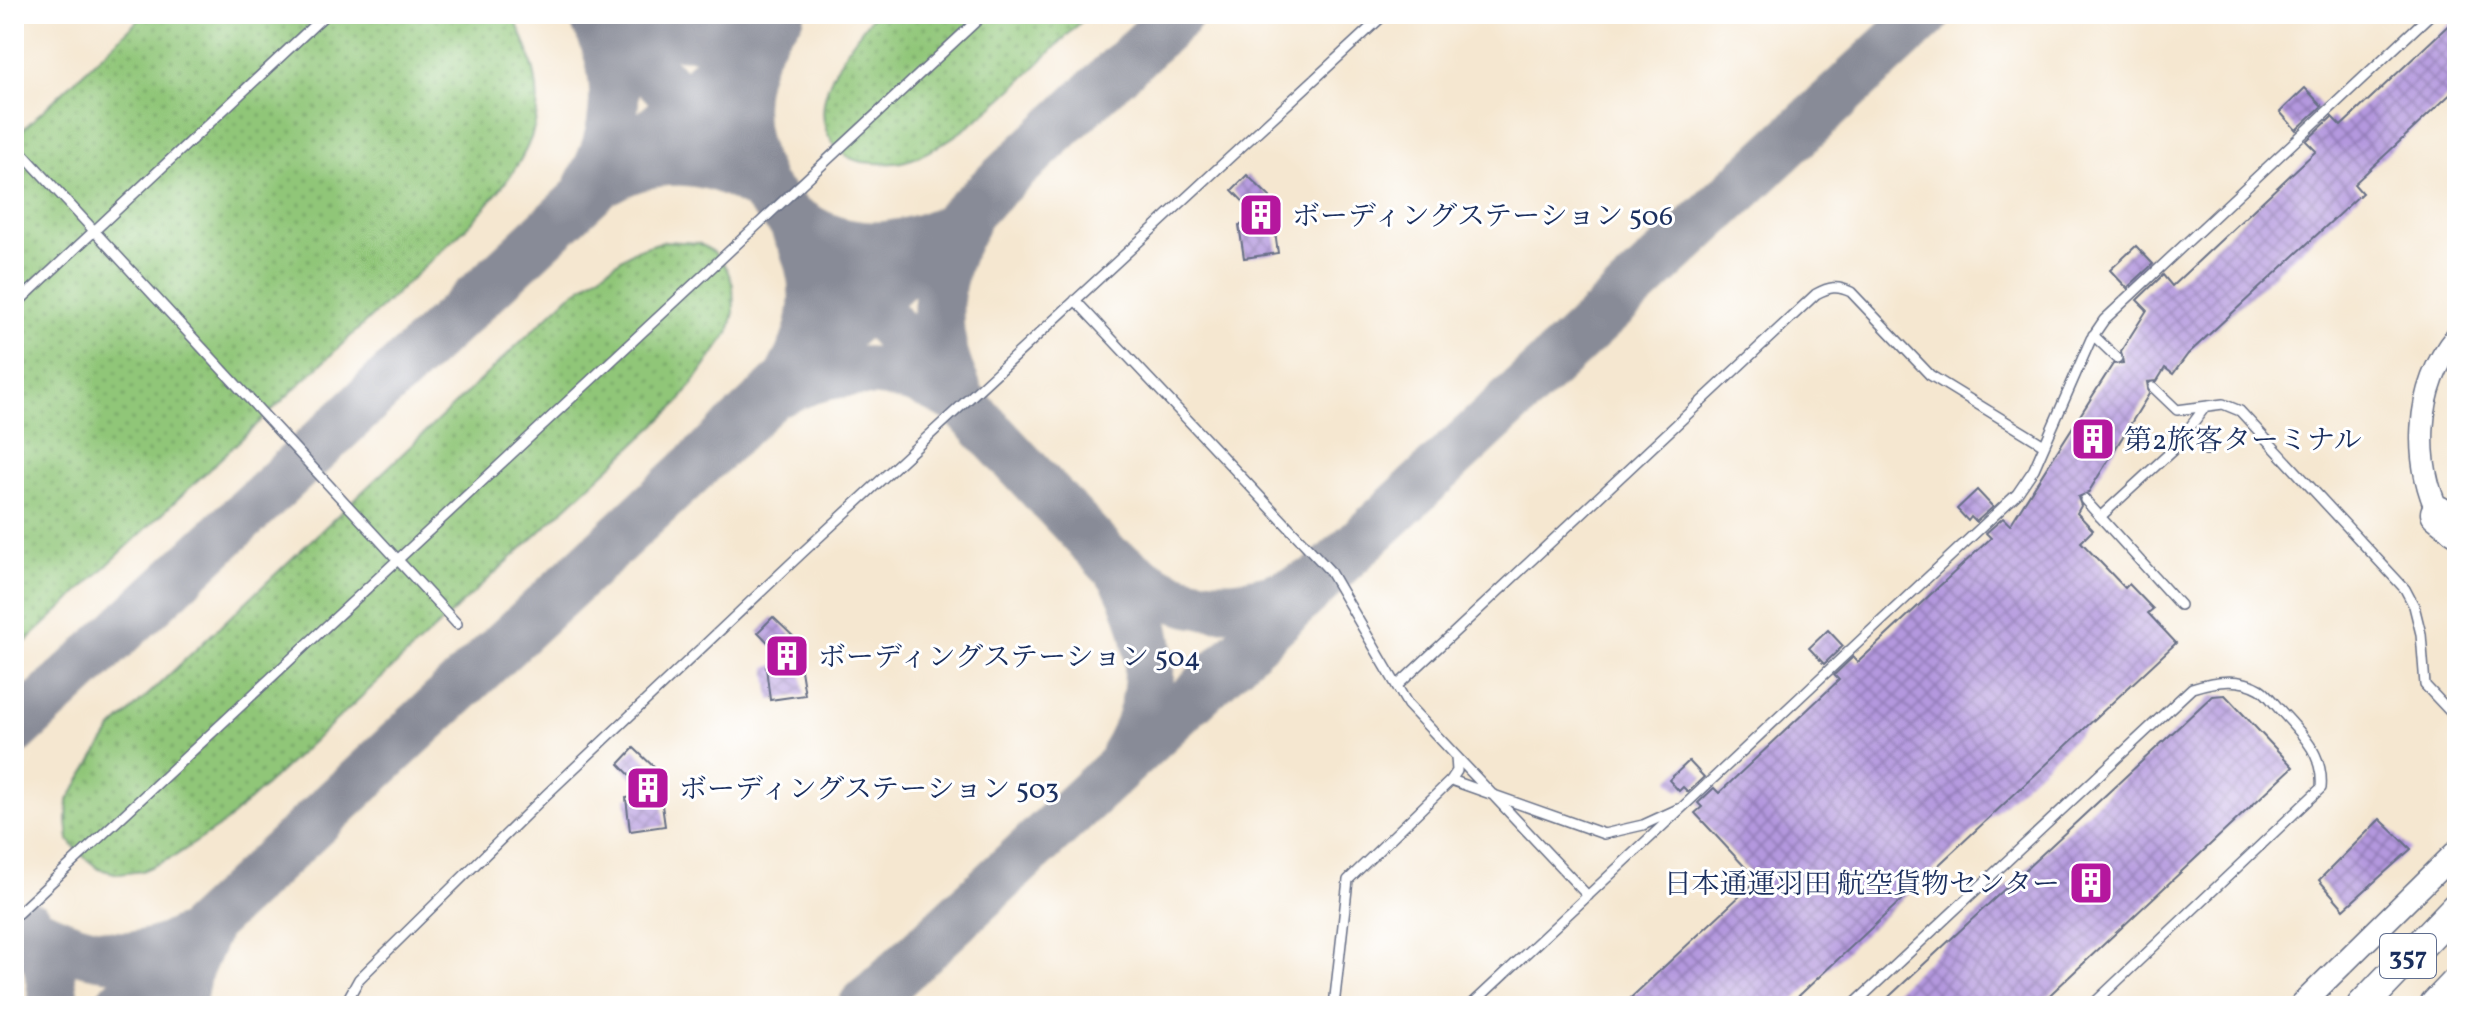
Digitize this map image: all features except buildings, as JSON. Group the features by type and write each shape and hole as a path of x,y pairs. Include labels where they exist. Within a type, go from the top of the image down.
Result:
{"highway":[{"name":"357","path":"2362,1006 2457,907"},
{"path":"2437,1006 2457,985"}],"street":[{"path":"2451,528 2423,460 2423,419 2433,378 2457,336"},
{"path":"2300,1006 2457,851"}],"lane":[{"path":"14,306 326,14"},
{"path":"14,917 984,14"},
{"path":"344,1006 359,979 547,794 1385,14"},
{"path":"1470,1006 2009,502 2038,471 2044,445 2093,335 2104,320 2431,14"},
{"path":"14,144 457,624"},
{"path":"1397,686 1816,294 1827,288 1842,288 1851,292 1930,375 2044,445"},
{"path":"1075,300 1329,570 1408,705 1588,896"},
{"path":"2093,335 2117,358"},
{"path":"2153,387 2177,410 2223,404 2240,411 2405,589 2414,606 2421,634 2425,685 2457,719"},
{"path":"2100,517 2173,450 2205,407"},
{"path":"2085,500 2180,605"},
{"path":"1852,1006 2192,688 2212,681 2244,683 2262,690 2310,744 2322,775 2321,788 2091,1006"},
{"path":"1334,1006 1348,880 1451,780 1457,771 1456,757"},
{"path":"1451,780 1604,834 1643,825 1685,805"}],"green space":[{"path":"145,14 512,14 527,47 535,76 538,102 535,126 513,172 472,222 14,653 14,138"},
{"path":"874,14 1089,14 1009,93 965,129 917,157 884,163 859,161 839,150 825,127 823,110 826,93 842,58"},
{"path":"664,241 698,243 714,252 726,267 733,285 734,312 729,332 679,403 226,822 175,856 142,871 119,874 99,869 77,851 69,840 68,800 112,729 569,296 633,251"}],"taxiway":[{"path":"599,14 1122,574 1141,618 1149,664 1144,710 1125,755"},
{"path":"609,14 649,29 690,35 732,30 772,15"},
{"path":"14,731 780,14"},
{"path":"119,1006 1179,14"},
{"path":"863,1006 1926,14"},
{"path":"589,185 607,144 614,102 610,59 594,17"},
{"path":"758,177 745,141 741,104 747,68 764,33"},
{"path":"608,179 643,165 680,161 717,167 752,183"},
{"path":"956,388 942,347 939,305 946,264 964,224"},
{"path":"802,225 836,241 871,246 907,243 943,231"},
{"path":"792,371 808,336 814,301 810,265 796,230"},
{"path":"782,391 824,376 866,371 909,378 950,395"},
{"path":"1114,562 1150,586 1193,603 1251,603 1307,585"},
{"path":"30,926 48,964 55,1006"},
{"path":"36,932 72,947 109,956 147,954 184,940"},
{"path":"180,1006 186,974 204,933"}],"place":[{"name":"ボーディングステーション 506","path":"1261,215"},
{"name":"第2旅客ターミナル","path":"2093,439"},
{"name":"ボーディングステーション 504","path":"787,656"},
{"name":"ボーディングステーション 503","path":"648,788"},
{"name":"日本通運羽田 航空貨物センター","path":"2091,883"}]}
